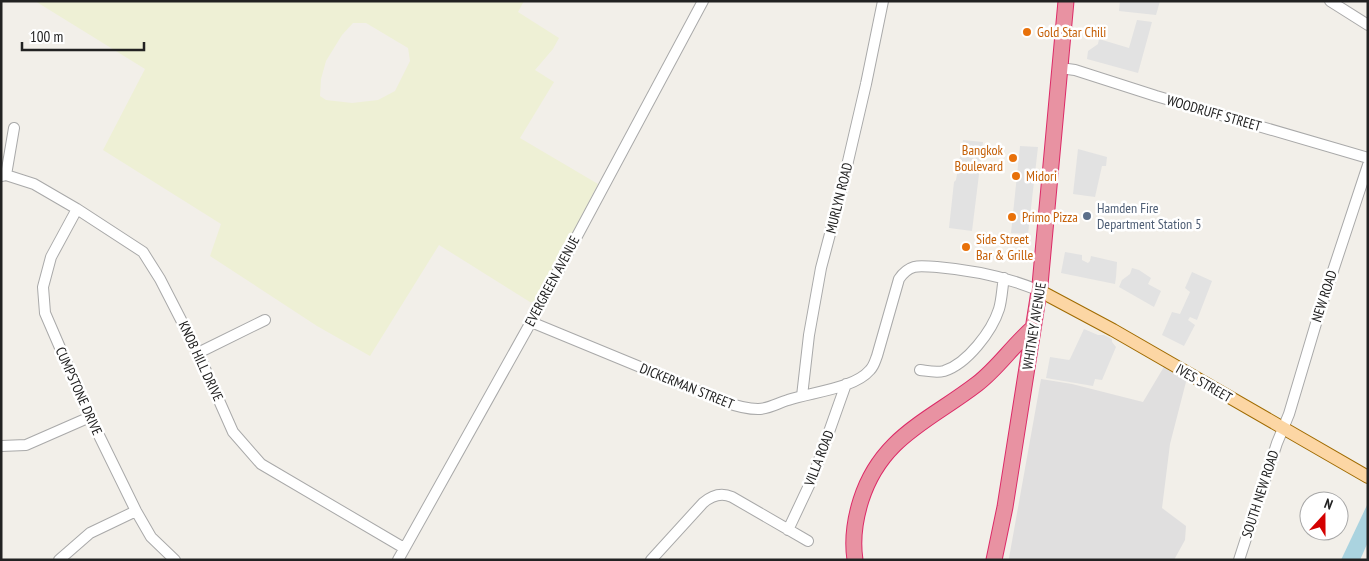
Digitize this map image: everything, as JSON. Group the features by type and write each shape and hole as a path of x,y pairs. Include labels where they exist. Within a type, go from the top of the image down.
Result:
{"highway":[{"name":"WHITNEY AVENUE","path":"994,560 1005,507 1040,291 1066,1"},
{"path":"855,560 854,534 859,506 869,479 882,458 914,428 985,378 1020,340 1034,328"}],"main road":[{"name":"IVES STREET","path":"1040,291 1112,330 1368,477"}],"street":[{"name":"EVERGREEN AVENUE","path":"398,560 531,322 703,1"},
{"name":"MURLYN ROAD","path":"802,396 820,268 842,190 883,1"},
{"path":"1330,1 1368,25"},
{"name":"WOODRUFF STREET","path":"1060,68 1075,70 1368,158"},
{"path":"3,175 14,128"},
{"name":"NEW ROAD","path":"1283,428 1368,165"},
{"name":"KNOB HILL DRIVE","path":"3,175 34,184 143,252 160,279 198,353 233,432 261,464 404,548"},
{"name":"CUMPSTONE DRIVE","path":"77,210 51,257 43,287 45,313 90,418 136,511 151,537 175,560"},
{"name":"DICKERMAN STREET","path":"531,322 696,391 740,407 763,409 846,384 864,376 874,364 898,284 906,270 923,266 965,271 1004,278 1040,291"},
{"path":"920,370 937,372 946,370 962,361 974,349 988,331 997,315 1004,278"},
{"path":"198,353 265,320"},
{"name":"VILLA ROAD","path":"788,530 813,477 846,384"},
{"path":"1,446 26,445 90,418"},
{"name":"SOUTH NEW ROAD","path":"1239,560 1283,428"},
{"path":"651,560 702,503 709,498 722,494 732,497 808,541"},
{"path":"60,560 90,533 136,511"}],"shaded area":[{"path":"1120,1 1160,1 1156,15 1119,11"},
{"path":"1137,20 1152,22 1138,73 1087,59 1088,51 1098,44 1099,39 1129,48"},
{"path":"963,140 983,142 972,231 949,228 954,182 956,180"},
{"path":"1020,146 1038,147 1028,234 1011,233"},
{"path":"1078,149 1107,157 1106,166 1102,166 1095,197 1073,194"},
{"path":"1065,252 1082,255 1082,260 1088,263 1091,256 1117,262 1115,284 1061,273"},
{"path":"1132,268 1151,278 1148,284 1161,291 1154,307 1119,287 1122,280 1130,274"},
{"path":"1192,272 1212,281 1197,320 1190,317 1188,320 1195,325 1184,346 1162,335 1172,312 1180,314 1190,292 1185,288"},
{"path":"1084,329 1112,339 1116,347 1102,380 1095,379 1093,386 1046,378 1050,357 1069,360"},
{"path":"1165,365 1187,378 1170,444 1162,508 1186,526 1185,540 1174,560 1010,560 1041,379 1072,384 1143,402"}],"green space":[{"path":"35,1 524,1 518,12 559,38 553,49 535,70 554,82 520,138 598,184 538,300 530,302 439,245 370,356 317,326 210,256 221,224 103,150 145,69","holes":["353,23 366,23 408,48 410,61 395,91 378,100 352,103 326,100 320,96 321,79 326,61 342,35"]}],"water":[{"path":"1368,503 1368,542 1360,560 1341,560"}],"place":[{"name":"Gold Star Chili","path":"1027,32"},
{"name":"Bangkok Boulevard","path":"1013,158"},
{"name":"Midori","path":"1016,176"},
{"name":"Hamden Fire Department Station 5","path":"1087,216"},
{"name":"Primo Pizza","path":"1012,217"},
{"name":"Side Street Bar & Grille","path":"966,247"}]}
